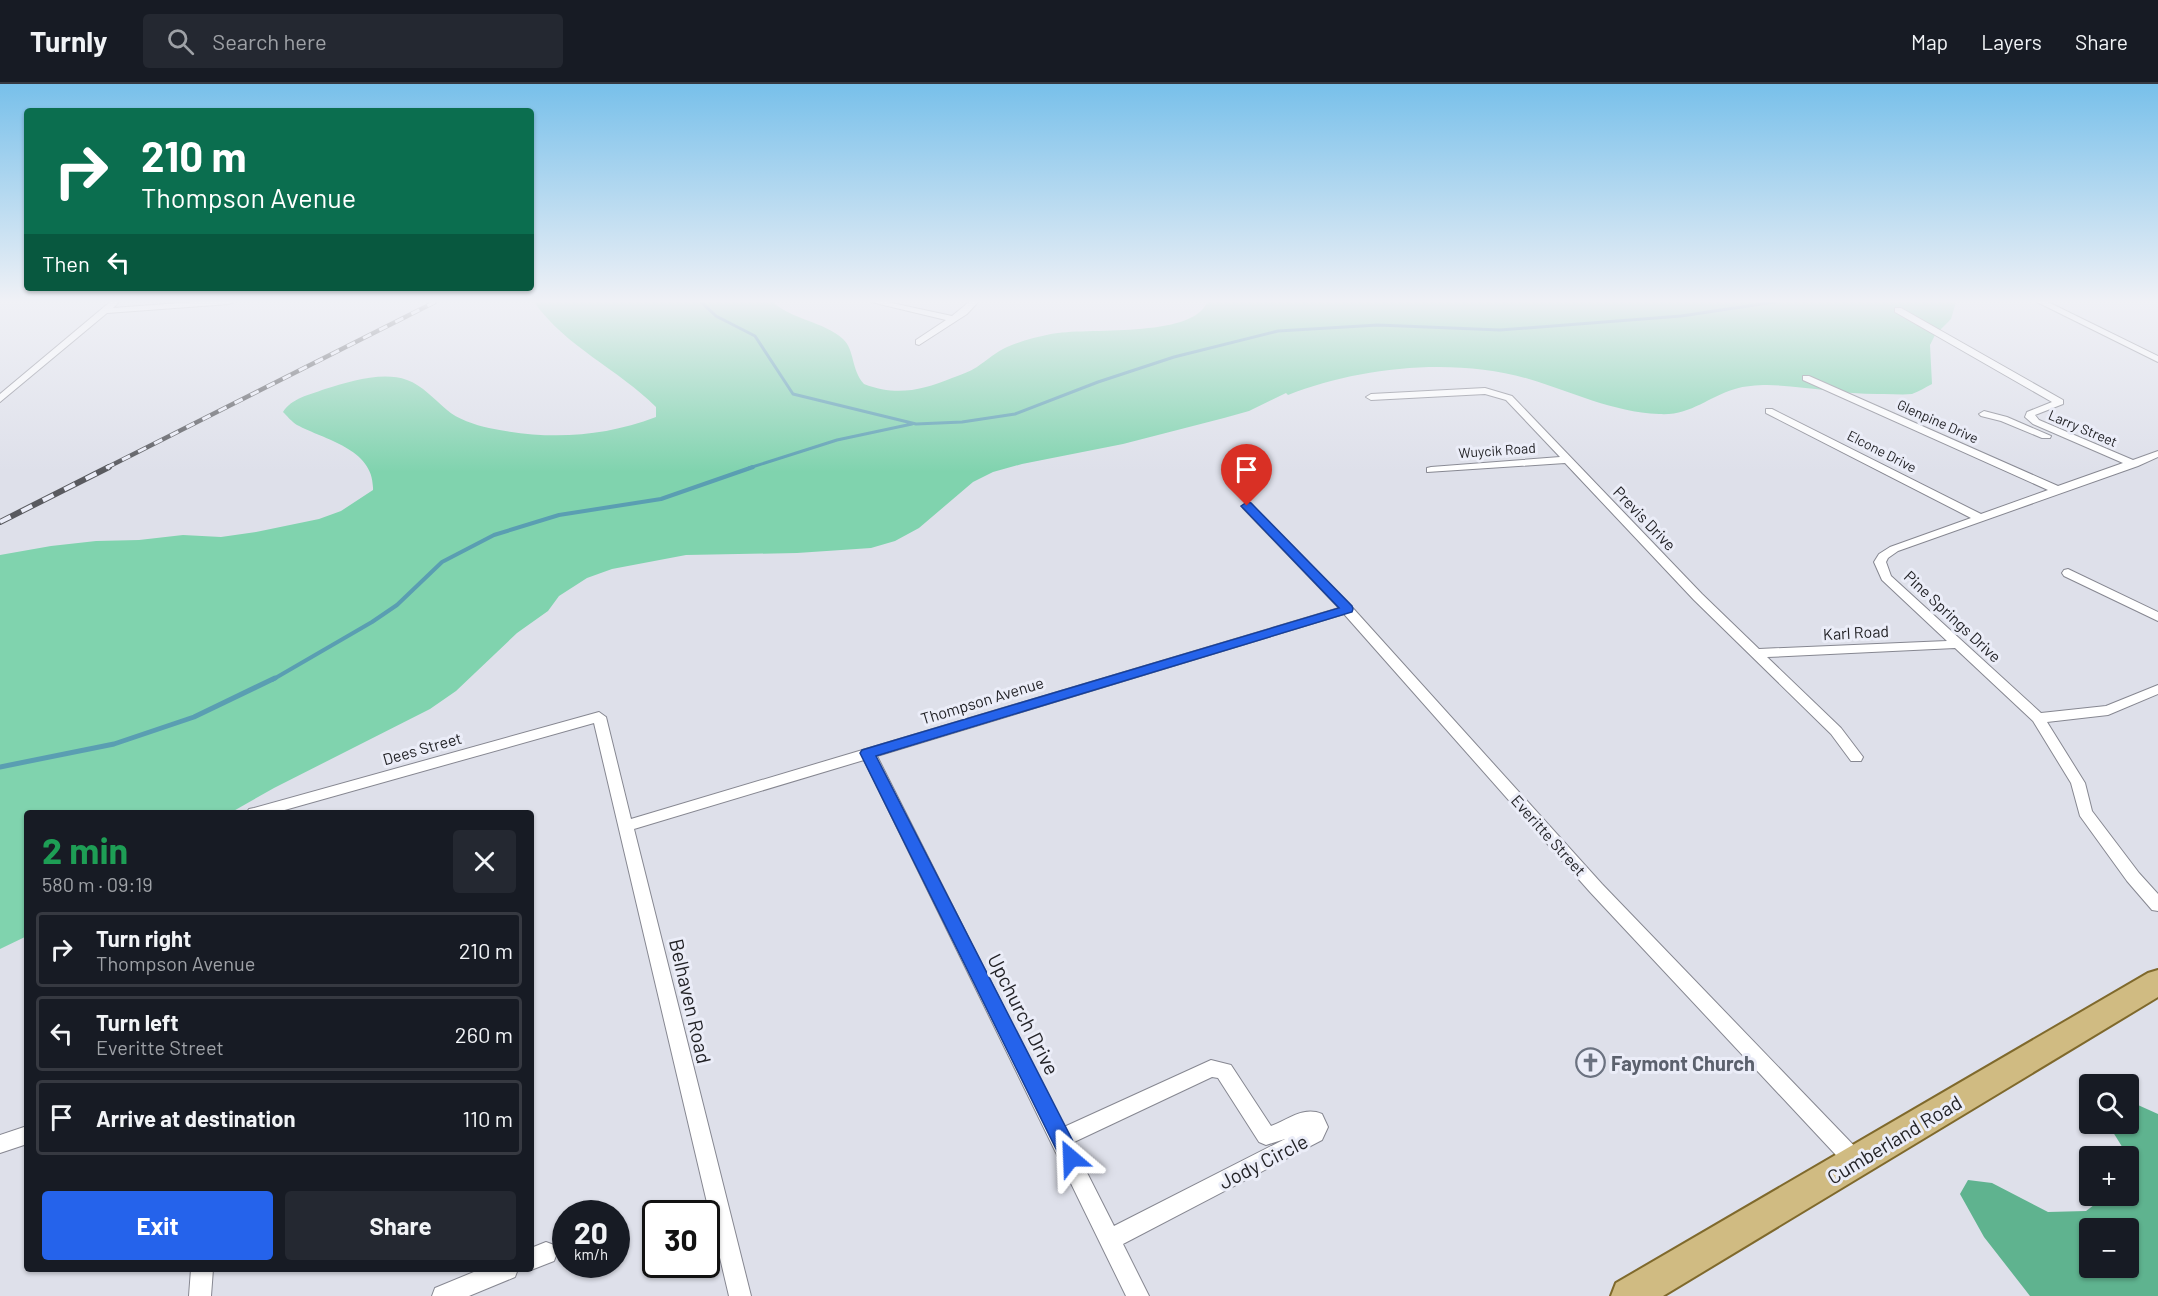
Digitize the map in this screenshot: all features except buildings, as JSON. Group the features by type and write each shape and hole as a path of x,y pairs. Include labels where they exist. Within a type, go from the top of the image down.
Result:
{"main road":[{"name":"Cumberland Road","path":"1629,1296 2158,982"}],"street":[{"path":"0,399 48,359"},
{"name":"Larry Street","path":"1984,359 2060,402 2030,414 2036,422 2128,466"},
{"name":"Glenpine Drive","path":"1806,378 2059,491"},
{"name":"Previs Drive","path":"1371,397 1485,391 1509,398 1698,597 1836,731 1856,757"},
{"name":"Elcone Drive","path":"1769,411 1980,518"},
{"path":"1984,414 2004,419 2128,466"},
{"name":"Pine Springs Drive","path":"2158,454 1894,549 1883,556 1881,562 1881,569 1886,577 2038,718 2078,783 2085,812 2133,877 2158,905"},
{"name":"Wuycik Road","path":"1431,470 1567,460"},
{"name":"Everitte Street","path":"1247,506 1347,609 1596,888 1856,1162"},
{"path":"2068,573 2158,618"},
{"name":"Thompson Avenue","path":"627,826 1347,609"},
{"name":"Karl Road","path":"1757,653 1957,644"},
{"path":"2038,718 2108,710 2158,689"},
{"name":"Dees Street","path":"265,810 599,717"},
{"name":"Belhaven Road","path":"599,717 740,1296"},
{"name":"Upchurch Drive","path":"868,753 1138,1296"},
{"name":"Jody Circle","path":"1061,1138 1211,1068 1224,1071 1266,1136 1276,1136 1307,1118 1315,1120 1318,1127 1316,1134 1111,1239"},
{"path":"0,1144 24,1136"},
{"path":"200,1296 202,1272"},
{"path":"443,1296 500,1272"}],"green space":[{"path":"595,359 853,359 857,373 864,384 897,391 930,386 961,375 989,359 1931,359 1932,384 1912,394 1855,393 1755,385 1725,392 1690,409 1659,414 1625,410 1500,372 1439,367 1376,372 1316,385 1288,395 1286,393 1249,411 1224,418 1123,444 993,472 973,482 919,528 895,541 871,548 797,553 686,555 612,569 587,578 559,596 548,611 517,633 456,691 430,709 235,810 24,810 24,937 0,949 0,555 96,541 139,540 183,535 221,537 319,519 341,511 373,490 371,476 366,465 357,455 334,441 297,425 283,412 301,397 325,389 376,377 397,378 413,382 451,413 484,427 532,434 573,435 614,429 656,417 656,407"},
{"path":"2139,1105 2158,1114 2158,1296 2030,1296 1984,1237 1960,1194 1968,1180 1992,1183 2048,1212 2086,1211 2093,1206 2139,1206 2139,1146 2122,1146 2114,1134 2139,1134"}],"waterway":[{"path":"770,359 793,394 916,424 962,422 1015,414 1098,382 1169,359"},
{"path":"749,468 837,440 912,424"},
{"path":"272,680 372,622 397,605 442,562 494,535 559,515 661,499 753,467"},
{"path":"0,767 114,744 194,717 275,678"}],"railway":[{"path":"106,468 323,359"},
{"path":"0,522 109,467"}],"place":[{"name":"Faymont Church","path":"1590,1063"}],"route":[{"path":"1071,1158 868,753 1347,609 1247,506"}]}
